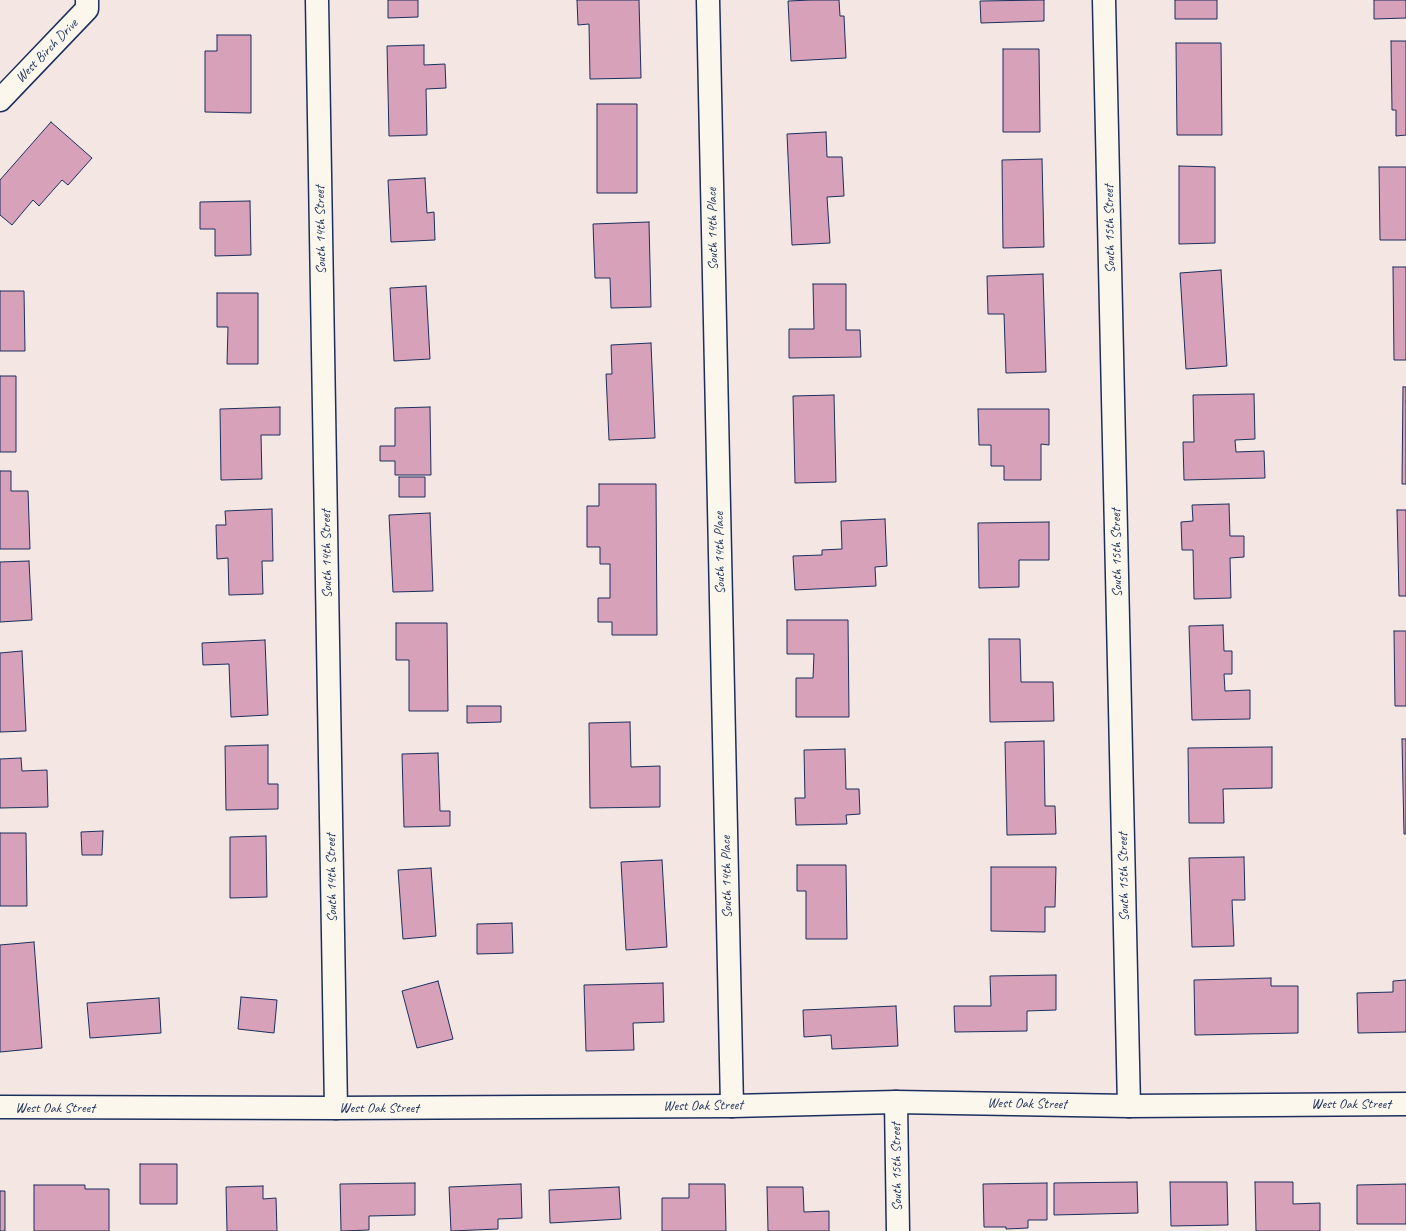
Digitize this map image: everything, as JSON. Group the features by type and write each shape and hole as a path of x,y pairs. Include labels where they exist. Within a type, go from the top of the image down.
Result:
{"street":[{"name":"West Birch Drive","path":"0,100 87,9 87,0"},
{"name":"South 14th Street","path":"317,0 336,1108"},
{"name":"South 14th Place","path":"708,0 732,1106"},
{"name":"South 15th Street","path":"1104,0 1129,1106"},
{"name":"West Oak Street","path":"0,1107 336,1108 732,1106 896,1102 1129,1106 1406,1104"},
{"name":"South 15th Street","path":"896,1102 898,1231"}],"building":[{"path":"388,0 418,0 418,17 388,18"},
{"path":"577,0 639,0 641,78 590,79 589,24 578,25"},
{"path":"839,0 840,16 844,16 846,58 791,61 788,1"},
{"path":"1044,0 1044,21 981,23 980,1"},
{"path":"1175,0 1217,0 1217,19 1175,19"},
{"path":"1374,0 1406,0 1406,18 1374,19"},
{"path":"217,35 251,35 251,113 205,112 205,51 217,51"},
{"path":"1391,41 1406,41 1406,135 1396,136 1396,110 1392,110"},
{"path":"1176,43 1221,43 1222,135 1177,135"},
{"path":"424,45 424,65 445,64 446,88 426,89 427,135 389,136 387,46"},
{"path":"1003,49 1039,49 1040,132 1003,132"},
{"path":"597,104 637,104 637,193 597,193"},
{"path":"51,122 92,158 68,185 62,180 39,206 33,200 12,225 0,215 0,180"},
{"path":"826,132 827,157 842,157 844,196 827,197 830,243 792,245 787,134"},
{"path":"1042,159 1044,247 1003,248 1002,160"},
{"path":"1179,166 1215,167 1215,243 1179,244"},
{"path":"1379,167 1406,167 1406,240 1380,240"},
{"path":"425,178 427,213 434,212 435,240 391,242 388,180"},
{"path":"250,201 251,255 215,256 215,229 200,229 200,202"},
{"path":"649,222 651,307 611,308 610,278 595,278 593,224"},
{"path":"1393,267 1406,267 1406,360 1394,360"},
{"path":"1221,270 1227,366 1186,369 1180,273"},
{"path":"1043,274 1046,372 1006,373 1004,314 988,314 987,276"},
{"path":"813,284 846,284 846,330 860,330 861,357 789,358 789,329 814,329"},
{"path":"426,286 430,359 394,361 390,288"},
{"path":"0,291 24,291 25,351 0,351"},
{"path":"217,293 258,293 258,364 227,364 228,327 217,327"},
{"path":"651,343 655,438 609,440 606,374 612,374 611,345"},
{"path":"0,376 16,376 16,452 0,452"},
{"path":"1403,387 1406,387 1406,484 1402,484"},
{"path":"1254,394 1255,439 1235,440 1236,452 1264,451 1265,478 1184,480 1183,442 1194,442 1193,395"},
{"path":"834,395 836,482 795,483 793,396"},
{"path":"280,407 280,435 261,435 262,479 221,480 220,409"},
{"path":"430,407 431,475 395,475 395,461 380,461 380,446 395,446 395,408"},
{"path":"978,409 1049,409 1049,445 1041,444 1041,480 1004,480 1004,466 991,466 991,445 979,445"},
{"path":"0,471 11,471 11,491 28,491 30,549 0,549"},
{"path":"399,477 425,477 425,497 399,497"},
{"path":"599,484 656,484 657,635 612,635 612,622 598,622 598,598 610,598 610,564 600,564 600,547 587,547 587,506 599,506"},
{"path":"1229,504 1230,536 1244,536 1244,557 1230,558 1231,598 1194,599 1193,550 1182,550 1181,522 1193,521 1192,505"},
{"path":"272,509 273,561 262,561 263,594 229,595 228,558 217,559 216,525 226,525 225,511"},
{"path":"1397,510 1406,510 1406,596 1399,596"},
{"path":"430,513 433,591 393,592 389,515"},
{"path":"885,519 887,566 875,567 876,586 795,590 793,556 822,555 822,550 842,549 841,521"},
{"path":"1049,522 1049,560 1019,560 1019,587 979,588 978,523"},
{"path":"29,561 32,620 0,622 0,562"},
{"path":"787,620 848,620 849,717 796,717 796,678 813,678 814,654 787,654"},
{"path":"396,623 447,623 448,711 409,711 409,660 396,660"},
{"path":"1223,625 1224,651 1232,651 1232,674 1224,674 1225,691 1250,690 1250,719 1192,720 1189,626"},
{"path":"1394,631 1406,631 1406,706 1395,706"},
{"path":"989,639 1020,639 1021,682 1053,682 1054,721 990,722"},
{"path":"265,640 268,715 231,717 229,664 203,665 202,643"},
{"path":"22,651 26,731 0,732 0,653"},
{"path":"467,706 501,706 501,722 467,723"},
{"path":"630,722 631,767 660,766 660,807 590,808 589,723"},
{"path":"1402,739 1406,739 1406,834 1404,834"},
{"path":"1044,741 1045,806 1055,806 1056,834 1007,835 1005,742"},
{"path":"268,745 268,784 278,784 278,809 226,810 225,746"},
{"path":"1272,747 1272,788 1223,789 1224,823 1189,823 1188,748"},
{"path":"845,749 846,789 859,789 860,814 846,815 847,824 796,825 795,798 805,798 804,750"},
{"path":"438,753 440,811 450,811 450,826 404,827 402,754"},
{"path":"21,758 22,771 47,770 48,807 0,808 0,759"},
{"path":"103,831 102,855 82,855 81,832"},
{"path":"0,833 26,833 27,906 0,906"},
{"path":"266,836 267,897 230,898 230,837"},
{"path":"1244,857 1245,900 1232,900 1234,946 1192,947 1189,858"},
{"path":"662,860 667,947 626,950 621,862"},
{"path":"797,865 846,865 847,939 806,939 806,891 797,891"},
{"path":"991,867 1056,867 1055,907 1045,907 1045,932 991,931"},
{"path":"431,868 436,936 403,939 398,870"},
{"path":"512,923 513,953 477,954 477,924"},
{"path":"34,942 42,1048 0,1052 0,945"},
{"path":"1056,975 1056,1010 1027,1011 1027,1031 955,1032 954,1006 991,1006 990,976"},
{"path":"1271,978 1271,986 1298,986 1298,1033 1195,1035 1194,980"},
{"path":"1406,980 1406,1032 1358,1033 1357,993 1393,992 1393,981"},
{"path":"438,981 453,1039 417,1048 402,991"},
{"path":"663,983 664,1022 633,1023 634,1050 586,1051 584,985"},
{"path":"241,997 277,1000 274,1033 238,1029"},
{"path":"159,998 161,1033 90,1038 87,1003"},
{"path":"896,1006 898,1046 832,1049 831,1035 804,1037 803,1010"},
{"path":"140,1164 177,1164 177,1204 140,1204"},
{"path":"1137,1182 1138,1213 1054,1215 1054,1183"},
{"path":"1170,1182 1227,1182 1228,1225 1171,1226"},
{"path":"1255,1182 1293,1182 1293,1204 1320,1203 1320,1231 1256,1231"},
{"path":"415,1183 415,1215 369,1216 369,1230 341,1231 340,1184"},
{"path":"1047,1183 1047,1220 1028,1220 1028,1228 1006,1229 1006,1227 984,1227 983,1184"},
{"path":"521,1184 522,1218 498,1219 498,1229 451,1231 449,1187"},
{"path":"689,1184 725,1184 726,1231 662,1231 662,1198 689,1198"},
{"path":"1406,1184 1406,1224 1357,1224 1357,1185"},
{"path":"34,1185 85,1185 85,1189 109,1189 109,1231 34,1231"},
{"path":"263,1186 263,1199 276,1198 277,1231 227,1231 226,1187"},
{"path":"619,1187 621,1219 550,1223 549,1190"},
{"path":"767,1187 803,1187 804,1212 829,1211 829,1231 768,1231"},
{"path":"0,1191 5,1191 5,1231 0,1231"}]}
